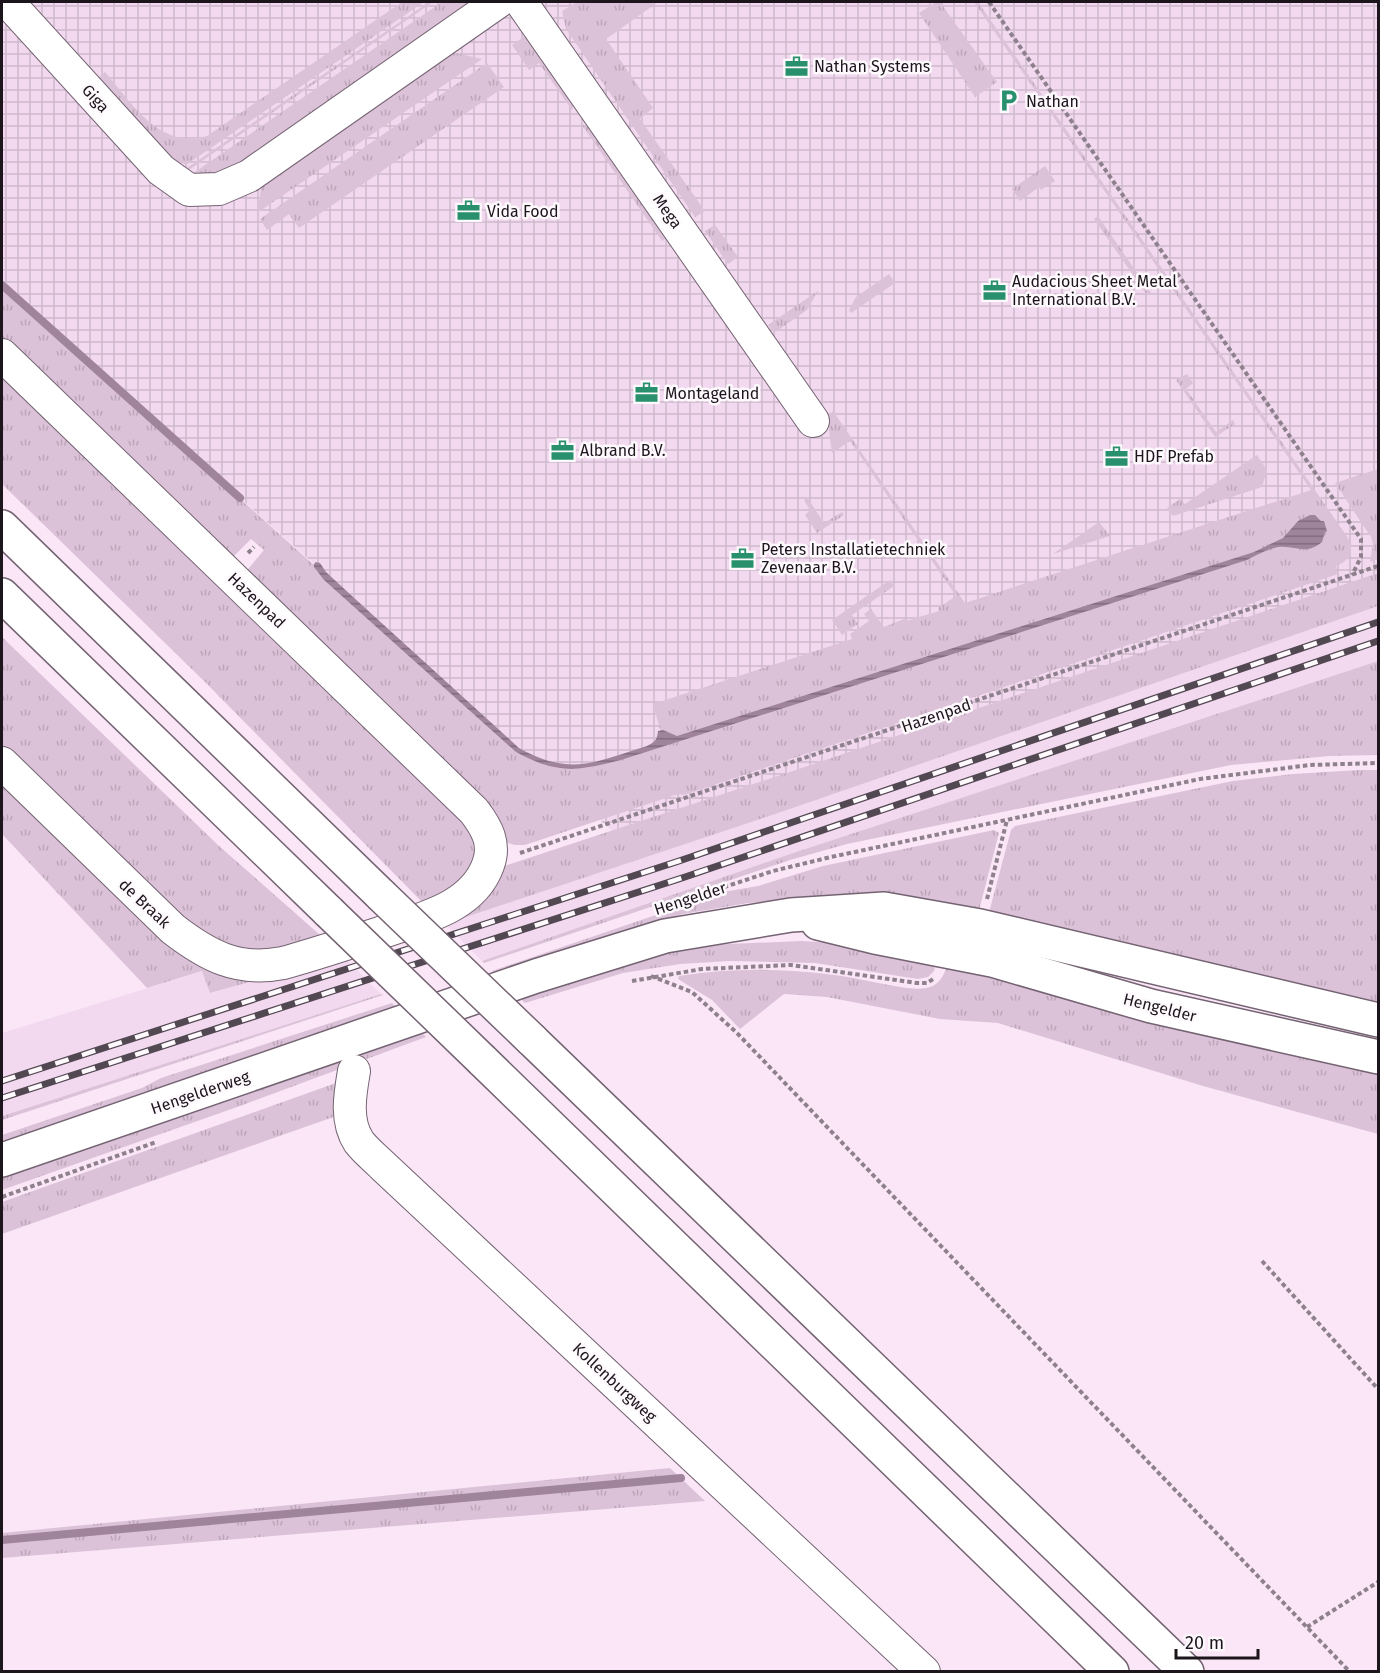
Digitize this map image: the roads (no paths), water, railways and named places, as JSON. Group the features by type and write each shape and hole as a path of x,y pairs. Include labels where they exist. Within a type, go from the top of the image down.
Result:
{"main road":[{"path":"2,527 1187,1671"},
{"path":"2,595 1112,1671"},
{"name":"Hengelder","path":"398,1024 536,976 665,936 791,915 884,909 980,926 1378,1020"},
{"name":"Hengelder","path":"791,915 835,928 992,960 1151,1006 1378,1057"},
{"name":"Hengelderweg","path":"2,1160 398,1024"}],"street":[{"name":"Giga","path":"8,2 161,171 189,189 219,189 249,176 498,2"},
{"name":"Mega","path":"521,2 813,422"},
{"name":"Hazenpad","path":"2,355 474,811 489,834 492,845 491,857 484,875 474,890 457,903 437,914 324,951"},
{"name":"de Braak","path":"2,763 148,907 195,946 222,959 256,966 283,963 324,951"},
{"name":"Kollenburgweg","path":"354,1071 349,1101 351,1122 359,1141 383,1166 924,1671"}],"waterway":[{"path":"2,285 240,498"},
{"path":"2,1540 681,1478"}],"railway":[{"path":"2,1081 679,861 1378,622"},
{"path":"2,1098 685,877 1378,641"}],"place":[{"name":"Nathan Systems","path":"796,66"},
{"name":"Nathan","path":"1008,101"},
{"name":"Vida Food","path":"469,211"},
{"name":"Audacious Sheet Metal International B.V.","path":"994,290"},
{"name":"Montageland","path":"647,393"},
{"name":"Albrand B.V.","path":"562,450"},
{"name":"HDF Prefab","path":"1116,456"},
{"name":"Peters Installatietechniek Zevenaar B.V.","path":"743,558"}]}
